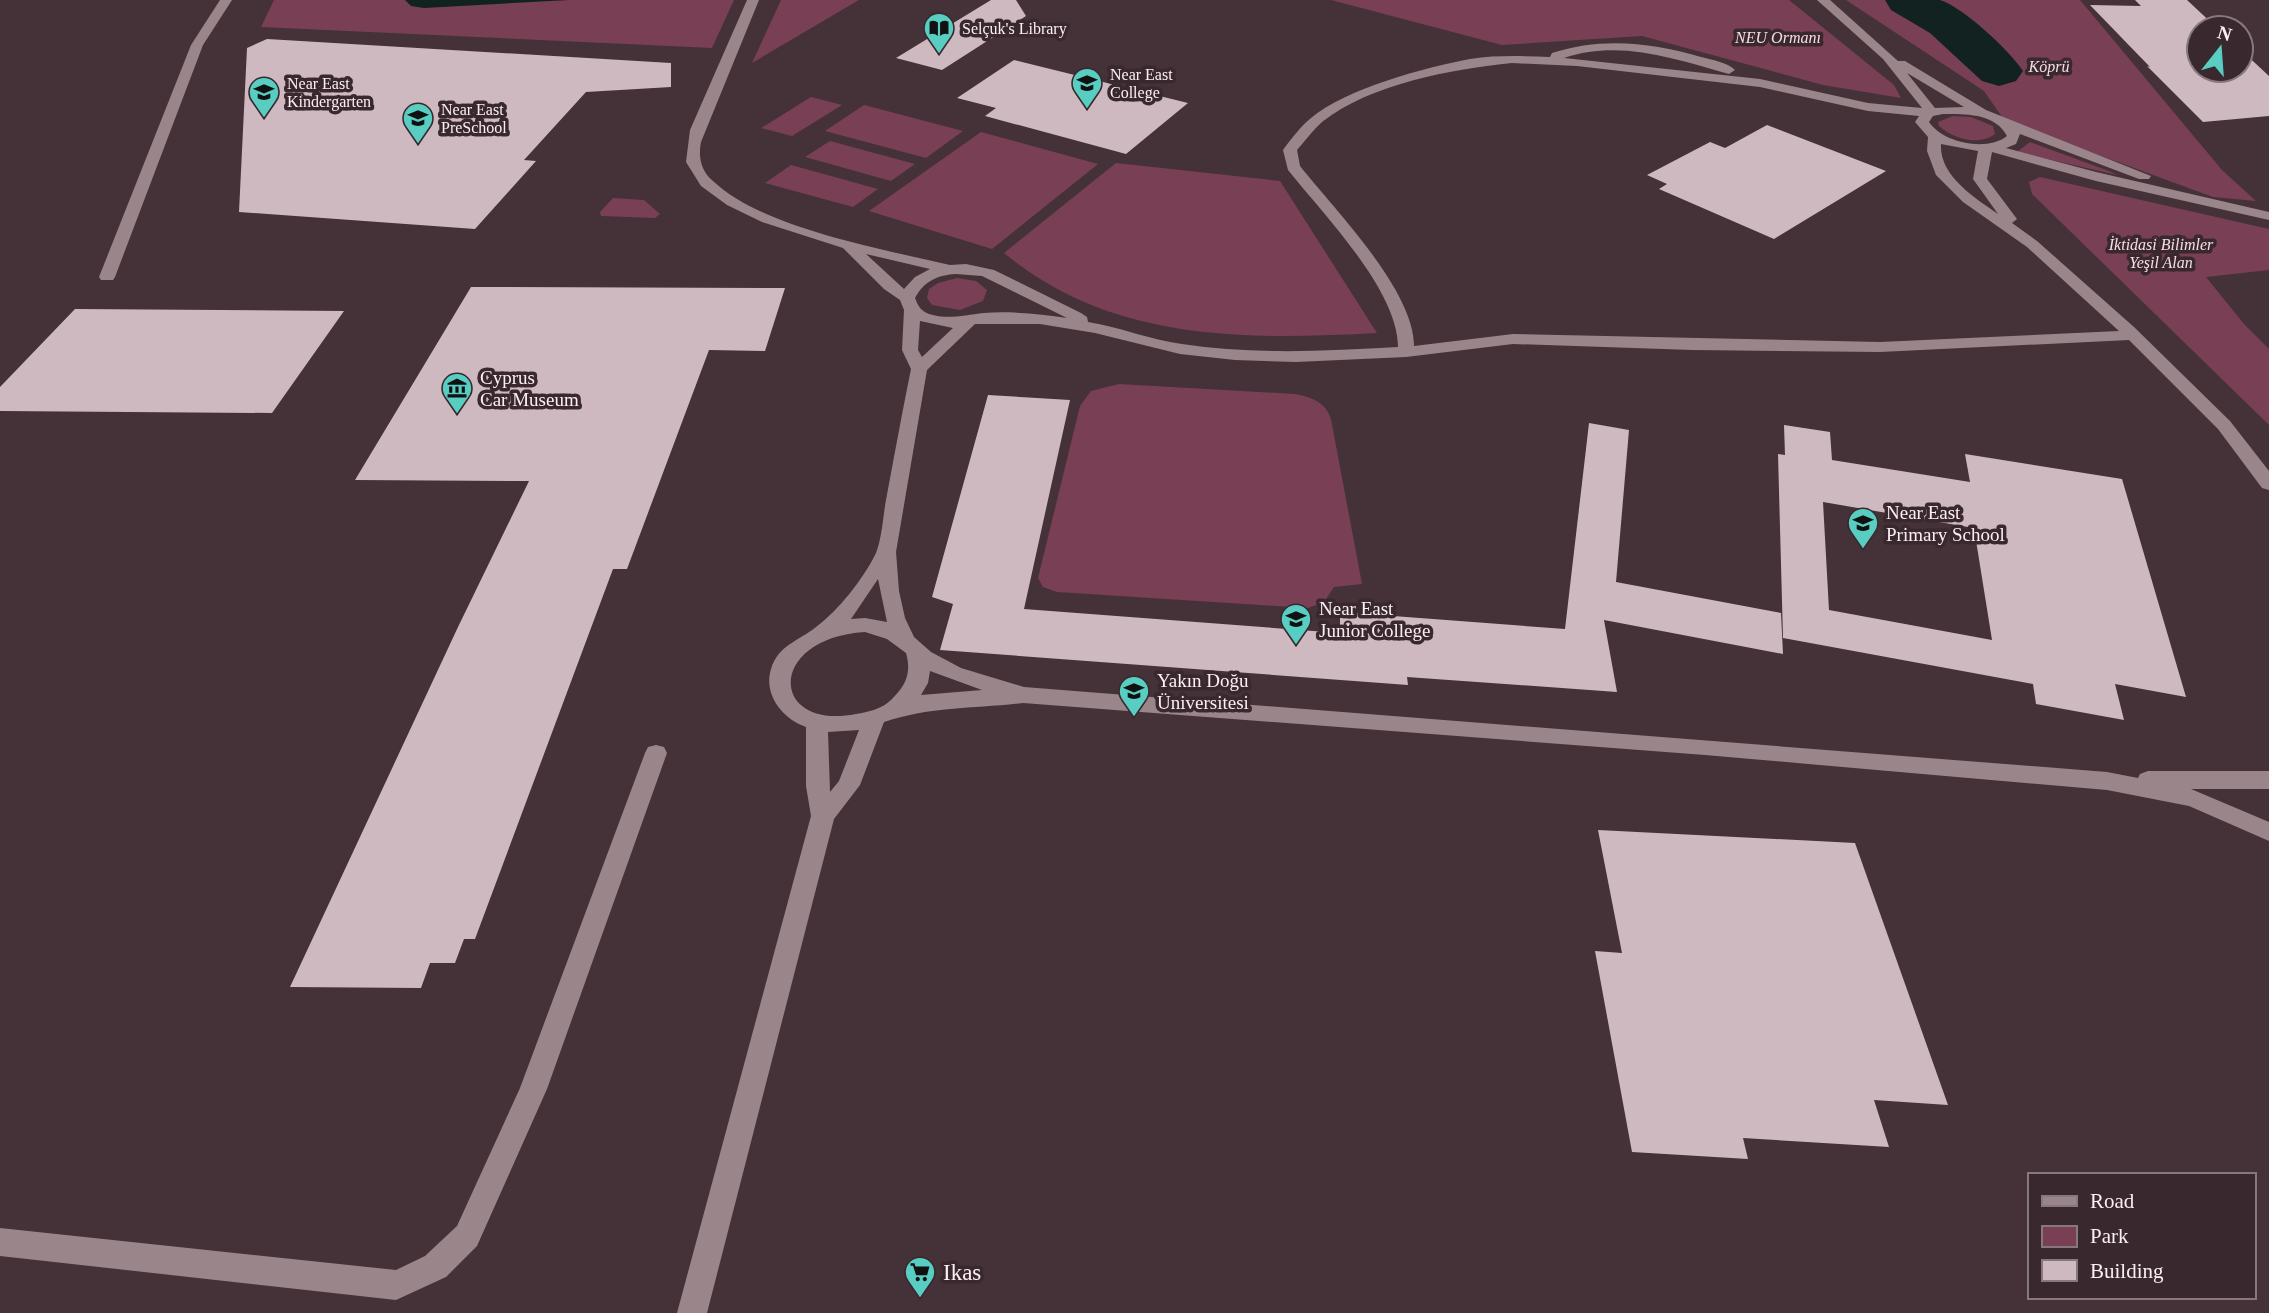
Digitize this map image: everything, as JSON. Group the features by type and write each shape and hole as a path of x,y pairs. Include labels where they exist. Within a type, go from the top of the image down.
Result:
{"street":[{"path":"107,277 197,46 226,0"},
{"path":"753,0 696,130 692,148 693,164 708,184 732,202 778,222 849,246 952,270"},
{"path":"1824,0 1888,56 1988,116 2218,203"},
{"path":"1544,61 1572,48 1653,50 1721,67 1760,83 1819,98 1959,145 1990,148 2086,175 2269,216"},
{"path":"1888,56 1930,113"},
{"path":"1406,352 1406,329 1381,277 1293,167 1290,150 1315,121 1338,105 1374,89 1471,63 1512,59 1760,83"},
{"path":"1819,98 1930,113 1958,110 1988,116"},
{"path":"1930,113 1922,122 1932,134 1941,172 1968,199 2032,244"},
{"path":"1990,148 2011,141 2014,136 2006,124"},
{"path":"1990,148 1980,179 1994,201 2032,244 2132,335 2224,425 2269,484"},
{"path":"849,246 921,317 935,321 1040,319 1095,328 1180,349 1235,355 1308,357 1406,352 1513,339 1880,347 2132,335"},
{"path":"886,552 848,610 789,655 780,672 779,689 787,705 817,723 845,726 874,720 895,709 910,696 919,680 921,664 895,618 886,552 919,369 910,350 909,290 925,276 952,270 972,270 989,274 1035,299 1071,313 1095,328"},
{"path":"919,369 976,320 999,310 1007,301 1009,291 1003,281"},
{"path":"823,631 866,625 887,629 933,663 1023,695"},
{"path":"895,709 924,702 987,700 1023,695 1982,769 2107,781 2193,798 2269,832"},
{"path":"692,1313 823,816 849,785 874,720"},
{"path":"817,723 817,786 823,816"},
{"path":"0,1242 396,1285 414,1280 437,1267 454,1253 467,1236 533,1090 656,753"},
{"path":"2107,781 2269,780"}],"green space":[{"path":"274,0 734,0 712,48 261,27"},
{"path":"781,0 859,0 752,63"},
{"name":"NEU Ormanı","path":"1331,0 1789,0 1894,85 1901,98 1823,85 1642,36 1502,45"},
{"name":"Köprü","path":"1846,0 2080,0 2222,170 2256,201 2213,197 2014,124 2002,117 1984,91"},
{"path":"811,97 842,105 792,136 761,128"},
{"path":"864,105 963,131 926,158 825,131"},
{"path":"1953,116 1971,117 1993,126 1995,134 1982,140 1967,139 1939,126 1938,122"},
{"path":"981,132 1098,164 992,249 869,211"},
{"path":"830,141 915,164 891,181 805,157"},
{"path":"2030,142 2109,171 2117,175 2017,152"},
{"path":"1116,163 1280,181 1377,333 1278,336 1229,334 1181,329 1134,319 1089,304 1045,282 1004,253"},
{"path":"791,165 878,189 853,207 765,183"},
{"name":"İktidasi Bilimler Yeşil Alan","path":"2040,177 2269,229 2269,270 2206,277 2244,324 2269,349 2269,425 2032,194 2029,182"},
{"path":"613,198 644,200 660,214 655,218 601,216 600,212"},
{"path":"957,278 976,281 987,290 983,301 960,310 932,305 927,298 929,289 938,283"},
{"path":"1119,384 1295,394 1322,404 1331,419 1362,584 1334,587 1324,602 1308,608 1057,592 1043,587 1038,578 1080,406 1091,391"}],"shaded area":[{"path":"405,0 569,0 424,8 411,6"}],"building":[{"path":"991,0 1016,0 1026,16 942,70 896,58"},
{"path":"2135,0 2187,0 2202,14 2185,14 2185,84 2255,84 2255,63 2269,76 2269,116 2203,122 2090,5 2141,6"},
{"path":"267,39 671,63 671,87 586,92 524,160 536,161 475,229 239,212 247,48"},
{"name":"Near East College","path":"1014,60 1188,103 1126,154 985,116 996,108 957,98"},
{"path":"1767,125 1886,171 1774,239 1659,189 1667,184 1647,175 1710,142 1725,148"},
{"path":"471,287 785,288 765,351 709,350 627,569 613,569 475,939 464,939 455,963 430,963 421,988 290,987 529,481 355,480"},
{"path":"75,309 344,311 272,413 0,411 0,387"},
{"path":"988,395 1070,400 1024,609 1340,633 1340,612 1565,629 1589,423 1629,430 1616,582 1781,613 1783,654 1604,620 1617,692 1407,677 1408,685 940,650 953,604 932,597"},
{"path":"1784,425 1830,432 1832,460 1970,482 1965,454 2122,479 2186,697 2115,684 2124,720 2036,704 2033,684 1783,638 1778,454 1785,455","holes":["1823,502 1974,528 1992,640 1829,610"]},
{"path":"1598,830 1855,843 1948,1105 1874,1100 1889,1147 1743,1138 1748,1159 1632,1152 1595,951 1622,953"}],"waterway":[{"path":"1907,0 1946,23 1999,71"}],"place":[{"name":"Selçuk's Library","path":"939,55"},
{"name":"Near East College","path":"1087,110"},
{"name":"Near East Kindergarten","path":"264,119"},
{"name":"Near East PreSchool","path":"418,145"},
{"name":"Cyprus Car Museum","path":"457,415"},
{"name":"Near East Primary School","path":"1863,550"},
{"name":"Near East Junior College","path":"1296,646"},
{"name":"Yakın Doğu Üniversitesi","path":"1134,718"},
{"name":"Ikas","path":"920,1299"}]}
